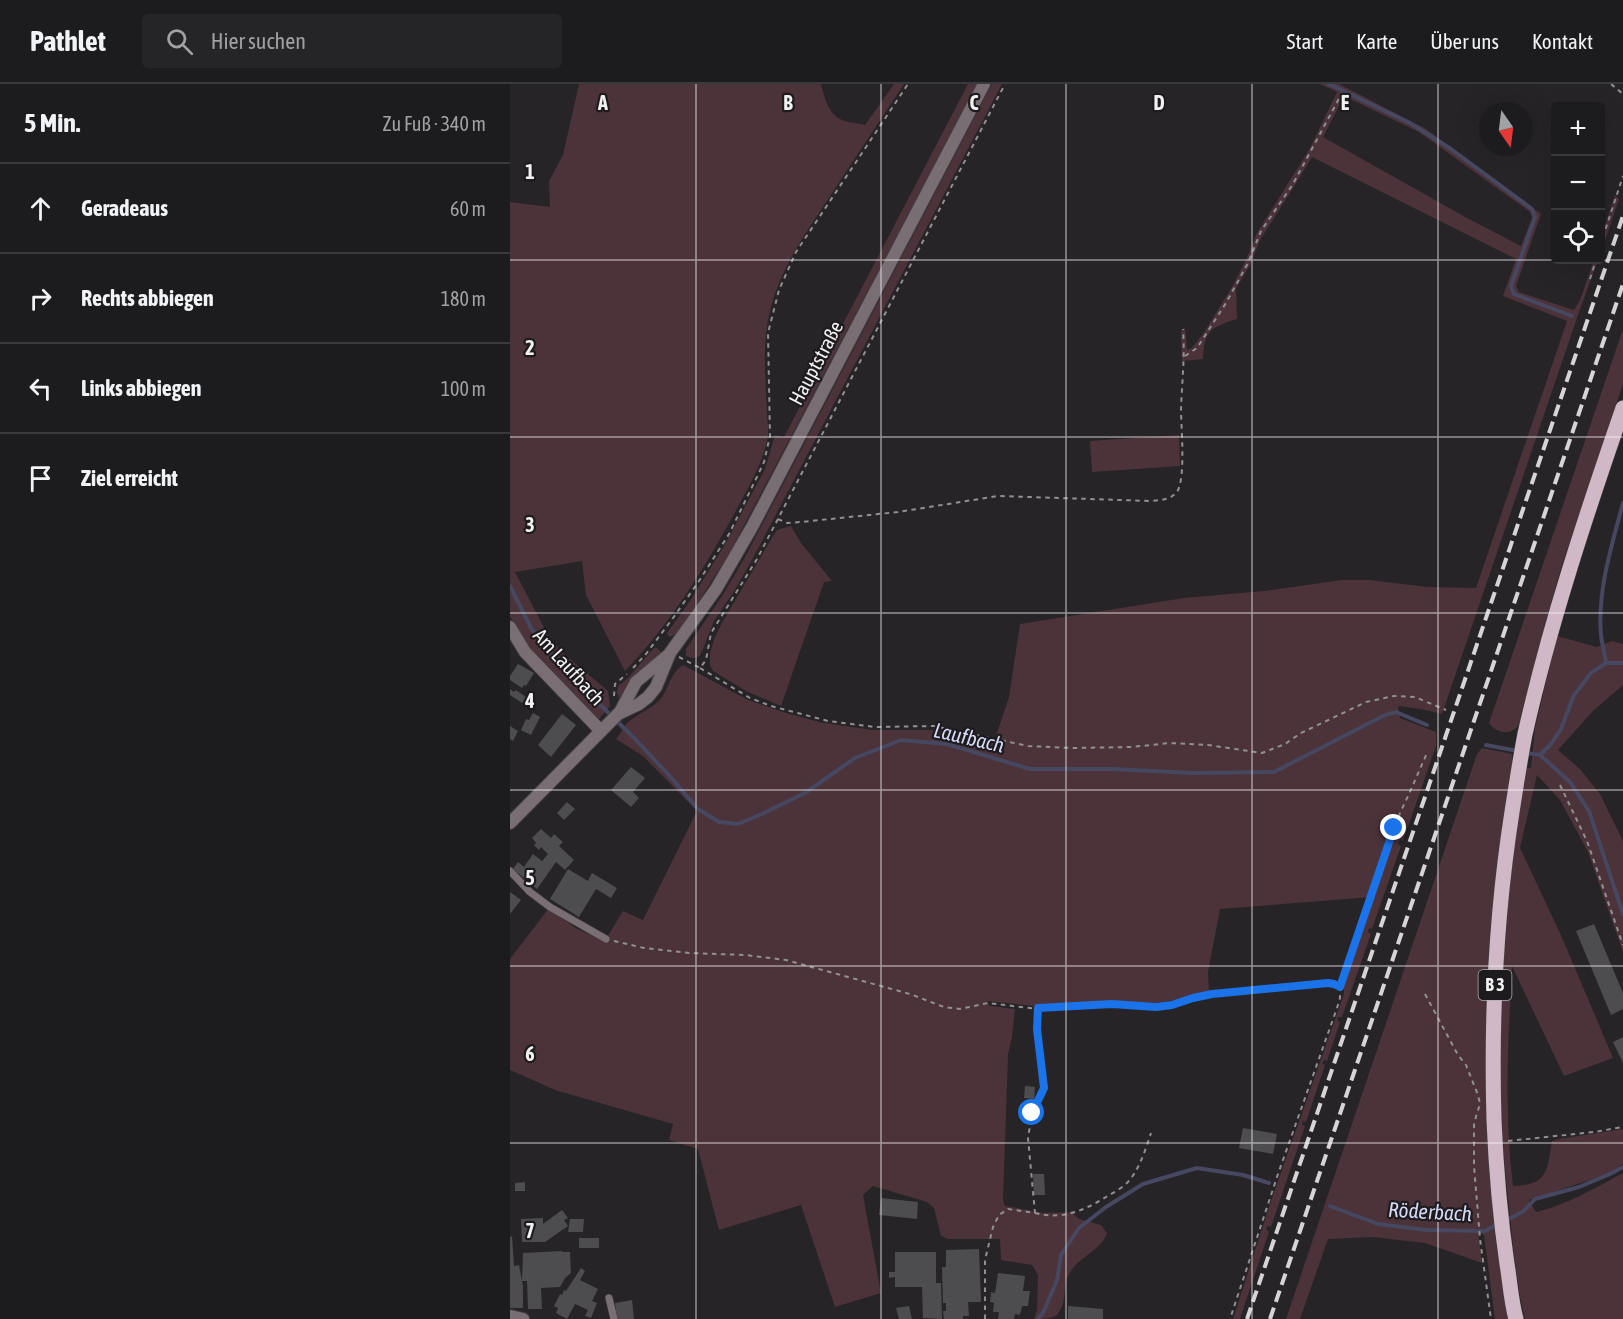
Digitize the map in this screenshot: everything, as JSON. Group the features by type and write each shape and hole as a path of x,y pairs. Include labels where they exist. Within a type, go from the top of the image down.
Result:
{"main road":[{"name":"B 3","path":"1516,1319 1500,1212 1493,1075 1495,980 1501,896 1525,734 1548,641 1578,539 1623,408"}],"street":[{"name":"Hauptstraße","path":"612,720 639,704 656,687 753,527 984,84"},
{"name":"Am Laufbach","path":"510,627 525,652 612,720"},
{"name":"Hauptstraße","path":"510,823 612,720 636,682 676,655"},
{"path":"510,1316 523,1319"}],"lane":[{"path":"510,871 530,892 550,907 606,939"},
{"path":"609,1298 614,1319"}],"path":[{"path":"612,720 615,684 646,654 699,581 729,534 764,462 770,436 768,333 778,290 796,252 908,84"},
{"path":"699,668 706,660 711,633 752,568 1005,84"},
{"path":"1611,84 1623,94"},
{"path":"1185,356 1197,348 1226,303 1248,264 1261,231 1293,184 1342,93"},
{"path":"1605,231 1623,176"},
{"path":"1590,279 1595,264"},
{"path":"777,519 787,523 898,512 998,496 1151,501 1169,498 1178,491 1182,475 1181,409 1185,356 1183,329"},
{"path":"676,655 750,698 828,721 875,727 934,726 1028,746 1132,747 1170,743 1208,745 1262,753 1285,744 1301,733 1366,702 1394,696 1415,697 1446,710"},
{"path":"1230,1319 1337,1008 1340,987 1400,813 1427,753"},
{"path":"1560,785 1587,841 1623,945"},
{"path":"606,939 644,948 786,960 960,1010 988,1003 1038,1008 1112,1004 1156,1007 1212,994 1328,983 1340,987"},
{"path":"1425,994 1458,1055 1466,1065 1480,1104 1474,1123 1474,1166 1480,1239 1491,1319"},
{"path":"1035,1213 1028,1138 1032,1113 1044,1088 1037,1029 1038,1008"},
{"path":"1508,1141 1623,1127"},
{"path":"985,1319 985,1260 993,1227 999,1215 1008,1209 1044,1216 1058,1216 1089,1208 1119,1190 1132,1178 1142,1158 1150,1133"}],"shaded area":[{"path":"579,84 821,84 832,113 840,119 865,125 894,84 904,84 807,231 782,276 767,324 765,379 768,433 757,471 715,548 658,633 625,671 586,595 582,561 515,572 549,637 564,654 608,691 610,706 598,720 533,652 510,617 510,202 550,207 549,181 563,155"},
{"path":"968,84 977,84 730,552 676,634 669,637 667,633 724,546 765,469 775,435 784,437"},
{"path":"992,84 1002,84 752,560 714,621 701,654 694,658 686,656 686,649 744,559"},
{"path":"1320,84 1339,84 1426,129 1541,214 1516,286 1519,292 1574,310 1580,300 1593,264 1597,264 1442,714 1398,706 1400,718 1436,732 1436,746 1403,841 1400,840 1398,844 1401,846 1372,929 1369,928 1368,932 1371,934 1342,1017 1338,1017 1337,1020 1340,1022 1327,1061 1324,1060 1322,1064 1325,1065 1306,1122 1303,1121 1302,1125 1305,1126 1271,1227 1268,1226 1266,1229 1269,1232 1240,1319 1233,1319 1271,1201 1344,994 1344,987 1372,897 1220,909 1208,972 1209,991 1176,1000 1156,1003 1114,1001 1060,1006 987,1001 990,1006 1015,1009 1008,1054 1003,1200 1005,1206 1044,1213 1071,1212 1079,1219 1101,1225 1107,1233 1105,1239 1069,1274 1063,1305 1057,1315 1034,1319 1037,1310 1038,1275 1032,1265 1001,1260 1000,1239 948,1239 941,1236 934,1208 927,1202 873,1186 863,1195 881,1293 835,1307 801,1205 719,1230 698,1149 669,1140 673,1124 555,1090 510,1070 510,959 549,908 577,929 605,941 623,911 643,920 697,811 643,756 616,739 627,723 662,697 673,675 683,665 748,700 819,722 872,730 933,730 994,742 1009,697 1020,624 1184,598 1264,591 1342,580 1369,580 1427,587 1476,588 1567,321 1503,296 1516,259 1312,157 1260,240 1251,263 1236,289 1237,319 1211,331 1205,342 1203,359 1182,361 1181,331 1185,327 1187,350 1192,348 1232,287 1257,233 1309,150 1337,92","holes":["1344,96 1419,132 1530,212 1532,218 1521,246 1323,137"]},
{"path":"1615,195 1619,199 1605,241 1605,226"},
{"path":"1623,329 1623,384 1561,568 1519,724 1509,732 1500,731 1489,723"},
{"path":"1179,435 1180,466 1092,472 1090,441"},
{"path":"791,526 801,543 832,581 824,582 781,706 746,691 713,671 710,665 710,653 723,621 776,531"},
{"path":"1557,636 1597,647 1612,641 1623,644 1623,685 1592,712 1558,750 1580,769 1600,794 1623,841 1623,952 1588,852 1560,800 1537,775 1520,848 1560,933 1613,1058 1564,1076 1512,966 1508,1076 1510,1159 1513,1186 1533,1183 1544,1174 1547,1168 1552,1141 1623,1129 1623,1164 1608,1174 1529,1200 1536,1212 1547,1209 1581,1196 1623,1173 1623,1319 1525,1319 1517,1277 1509,1207 1501,1097 1500,1042 1505,932 1517,822 1526,768 1531,768 1535,728"},
{"path":"654,648 661,652 620,701 617,693 618,686"},
{"path":"1482,748 1512,754 1493,902 1487,994 1488,1142 1495,1235 1508,1319 1495,1319 1484,1235 1478,1232 1482,1263 1425,1243 1373,1237 1328,1239 1300,1319 1286,1319 1477,754"}],"building":[{"path":"518,664 534,673 526,686 522,688 510,680"},
{"path":"510,689 526,697 522,703 510,695"},
{"path":"533,713 540,717 531,735 521,730 526,719 529,720"},
{"path":"562,714 576,725 551,757 538,745"},
{"path":"510,726 518,731 513,741 510,739"},
{"path":"631,767 645,778 633,792 639,798 631,807 611,790"},
{"path":"567,802 575,809 564,820 557,813"},
{"path":"541,829 551,838 554,834 563,842 559,846 574,860 565,870 556,862 537,889 513,869 518,862 524,867 533,854 542,861 548,854 541,847 539,850 534,845 536,843 532,838"},
{"path":"568,869 588,881 592,873 617,888 611,898 596,889 579,917 550,899"},
{"path":"510,892 521,900 510,914"},
{"path":"1594,924 1623,993 1623,1009 1611,1015 1576,931"},
{"path":"1623,1037 1623,1063 1613,1042"},
{"path":"1025,1086 1035,1087 1034,1099 1024,1098"},
{"path":"1243,1128 1277,1134 1273,1154 1239,1148"},
{"path":"1033,1174 1044,1174 1045,1195 1034,1195"},
{"path":"525,1182 525,1191 515,1191 515,1183"},
{"path":"881,1198 918,1202 917,1219 879,1215"},
{"path":"562,1210 568,1218 564,1220 568,1226 545,1242 522,1242 521,1219 543,1218 543,1224"},
{"path":"570,1219 584,1219 583,1232 568,1232"},
{"path":"512,1236 514,1266 519,1265 523,1286 523,1308 510,1308 510,1237"},
{"path":"579,1238 599,1238 599,1248 579,1248"},
{"path":"979,1249 981,1302 968,1302 969,1316 963,1316 963,1319 944,1319 943,1311 946,1311 946,1303 943,1303 942,1267 946,1267 946,1250"},
{"path":"570,1252 571,1273 560,1287 541,1288 542,1309 528,1309 527,1281 522,1281 523,1253"},
{"path":"895,1252 936,1252 936,1283 941,1283 942,1319 923,1318 922,1287 895,1287 895,1277 889,1278 889,1272 895,1272"},
{"path":"581,1268 585,1271 580,1280 598,1289 592,1301 597,1303 591,1318 585,1316 588,1310 575,1304 567,1319 556,1313 558,1308 554,1306 560,1294 566,1291"},
{"path":"998,1273 1025,1276 1023,1291 1030,1291 1028,1306 1022,1306 1020,1315 1015,1314 1014,1319 998,1319 999,1312 993,1312 994,1303 990,1302 991,1292 995,1293"},
{"path":"632,1300 634,1319 617,1319 615,1303"},
{"path":"909,1306 912,1319 899,1319 896,1308"},
{"path":"1068,1306 1103,1309 1103,1319 1068,1319"}],"waterway":[{"path":"1329,84 1410,123 1451,149 1532,209 1535,217 1511,286 1514,294 1572,316"},
{"path":"1606,663 1601,635 1601,602 1606,568 1623,503"},
{"name":"Laufbach","path":"510,586 531,628 564,669 635,739 698,809 719,822 738,824 762,814 805,793 855,758 901,740 947,744 1030,769 1113,769 1193,773 1274,772 1385,715 1396,712 1427,725"},
{"name":"Laufbach","path":"1540,755 1561,729 1574,695 1591,673 1606,663 1623,663"},
{"name":"Laufbach","path":"1486,745 1518,751"},
{"name":"Laufbach","path":"1526,753 1540,755"},
{"path":"1540,755 1570,782 1589,811 1623,914"},
{"name":"Röderbach","path":"1505,1221 1524,1211 1535,1199 1579,1187 1623,1167"},
{"name":"Röderbach","path":"1038,1319 1044,1311 1057,1280 1061,1255 1079,1228 1106,1207 1143,1184 1197,1168 1243,1175 1269,1183"},
{"name":"Röderbach","path":"1330,1206 1378,1224 1426,1230 1485,1231 1498,1224"}],"railway":[{"path":"1247,1319 1623,216"},
{"path":"1270,1319 1623,284"}],"route":[{"path":"1032,1113 1044,1088 1037,1029 1038,1008 1112,1004 1156,1007 1212,994 1328,983 1340,987 1394,828"}]}
